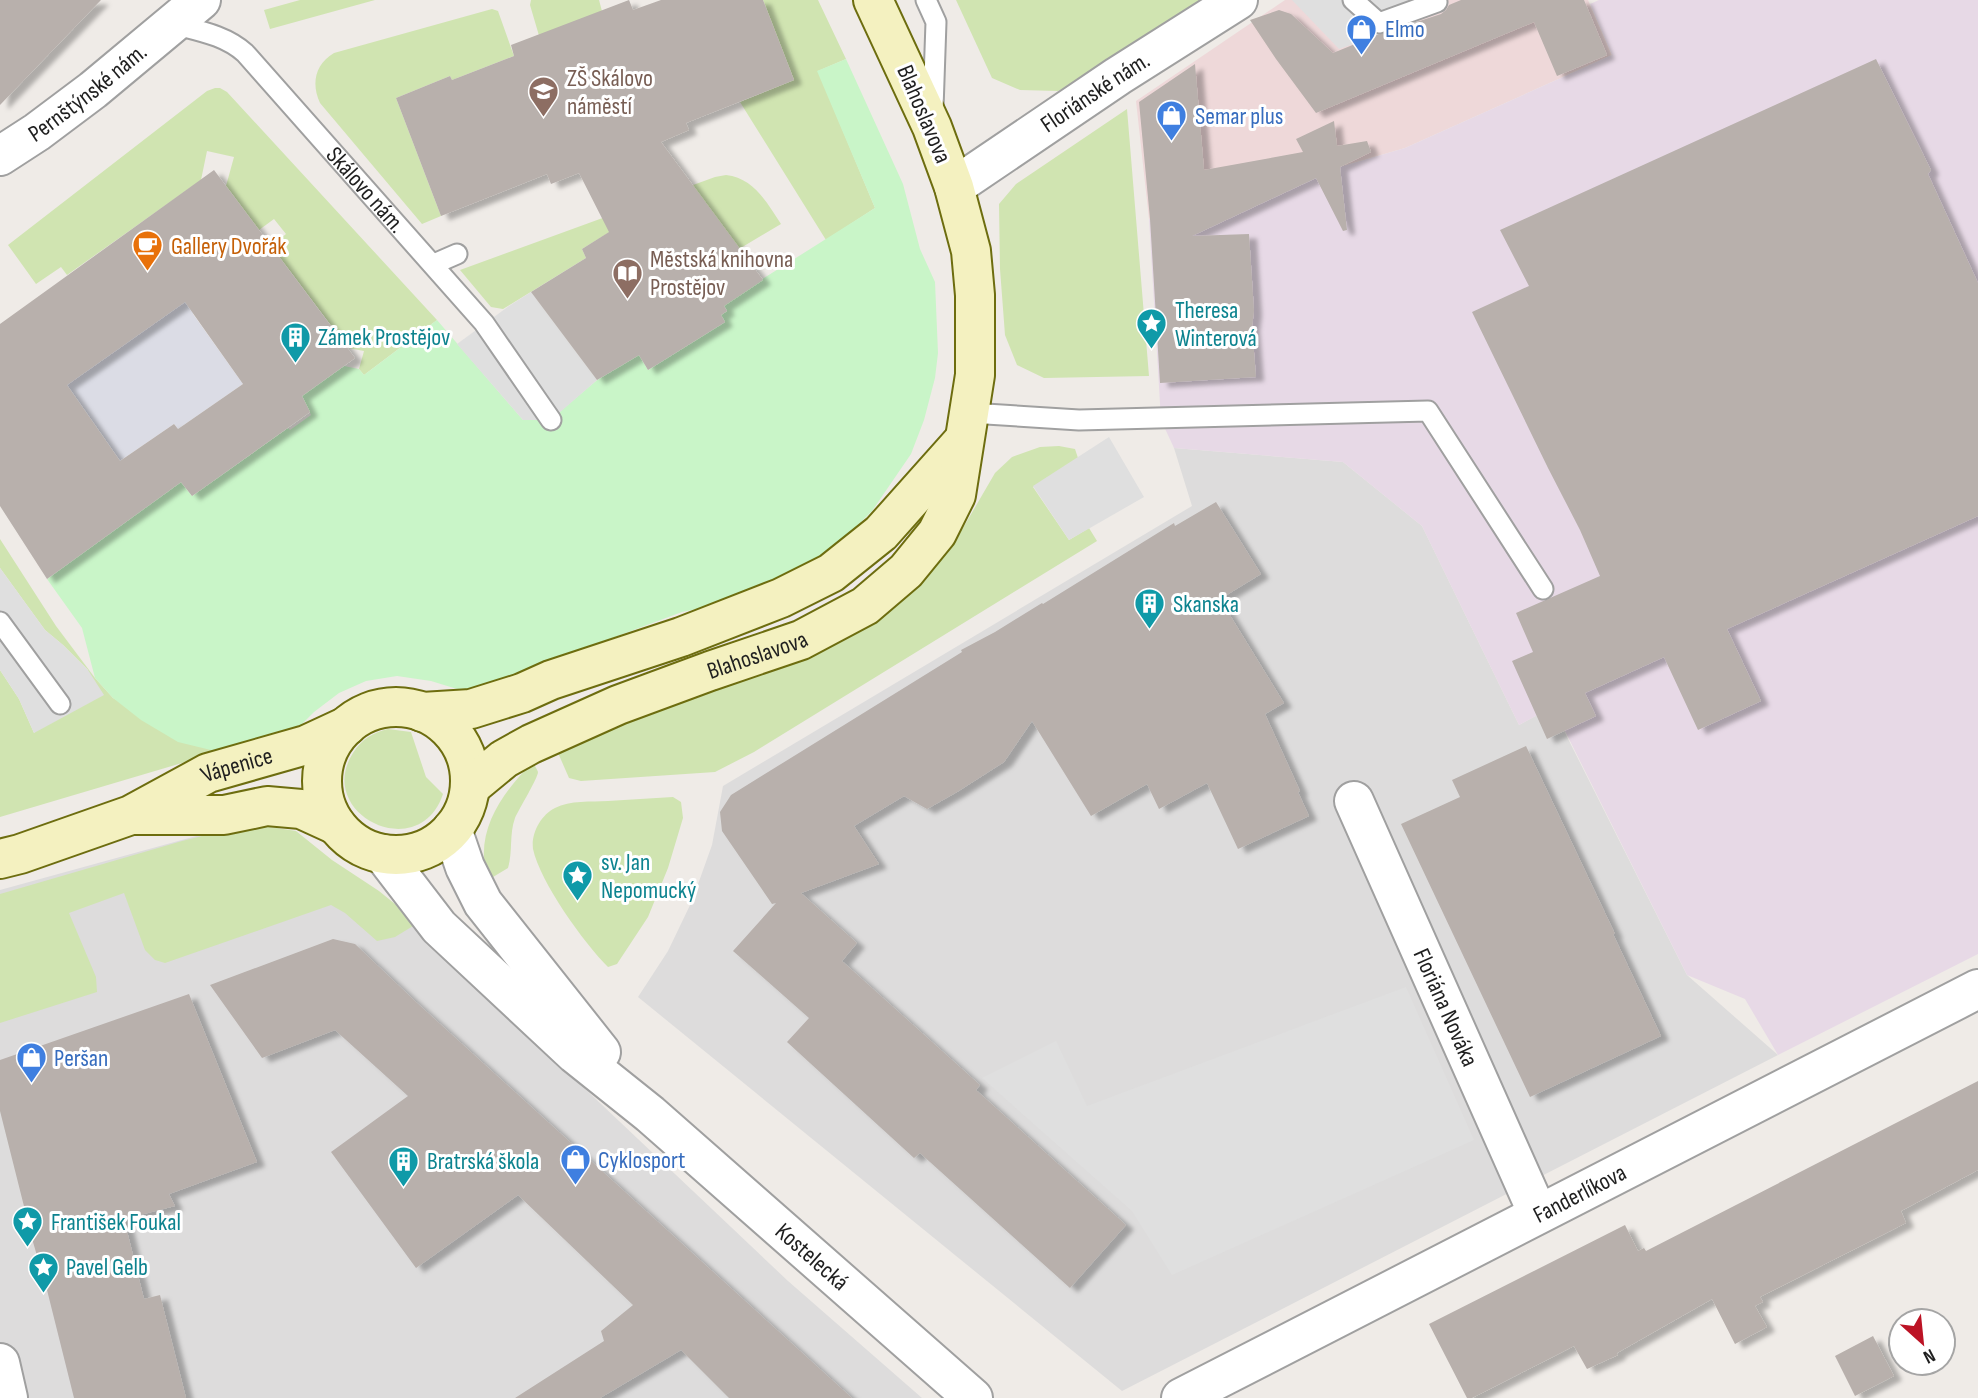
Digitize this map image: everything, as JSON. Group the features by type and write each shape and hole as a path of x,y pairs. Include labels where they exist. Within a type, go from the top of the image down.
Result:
{"main road":[{"name":"Blahoslavova","path":"470,787 504,759 531,744 618,705 801,640 865,606 906,571 937,533 956,495 975,375 975,295 971,250 954,187 932,127 873,0"},
{"name":"Blahoslavova","path":"422,712 471,709 522,693 551,680 681,637 793,592 831,573 881,533 967,427"},
{"path":"400,707 422,712 443,724 458,741 468,763 470,787 464,810 452,830 433,844 399,855 375,853 353,842 336,825 325,803 322,778 327,755 332,744 347,726 366,714 400,707"},
{"name":"Vápenice","path":"0,859 131,815 208,773 306,745 347,726"},
{"name":"Vápenice","path":"131,815 224,815 267,806 301,809 336,825"}],"street":[{"name":"Floriánské nám.","path":"954,187 1118,76 1238,0"},
{"name":"Pernštýnské nám.","path":"0,156 93,90 187,12"},
{"name":"Floriána Nováka","path":"1354,801 1538,1213"},
{"name":"Kostelecká","path":"452,830 465,867 483,903 650,1114"},
{"name":"Kostelecká","path":"383,854 439,927 576,1055 650,1114 973,1398"},
{"name":"Fanderlíkova","path":"1181,1398 1978,989"},
{"path":"0,1363 8,1398"}],"lane":[{"path":"926,0 936,22"},
{"path":"932,127 938,0"},
{"path":"1353,0 1379,23 1437,2"},
{"name":"Skálovo nám.","path":"187,12 245,53 434,264 484,324 551,420"},
{"path":"434,264 457,254"},
{"path":"967,427 1079,420 1428,411 1543,589"},
{"path":"0,622 60,704"}],"shaded area":[{"path":"1285,0 1588,0 1612,55 1405,148 1340,167 1276,196 1149,219 1136,101"},
{"path":"1292,0 1447,0 1449,4 1417,18 1421,28 1339,49"},
{"path":"1599,0 1978,0 1978,954 1778,1055 1745,999 1687,975 1553,707 1519,725 1422,526 1343,462 1174,448 1161,420 1149,219 1276,196 1340,167 1405,148 1612,55 1590,4"},
{"path":"195,284 193,314 243,384 178,429 174,424 120,461 59,374"},
{"path":"531,292 597,380 551,420 523,420 457,344"},
{"path":"1109,437 1144,497 1069,540 1033,486"},
{"path":"1174,448 1343,462 1422,526 1519,725 1552,707 1687,975 1778,1055 1122,1391 638,997 668,951 692,901 712,845 723,786 1192,506"},
{"path":"0,568 45,630 88,670 104,695 34,733 19,699 0,670"},
{"path":"240,824 360,880 413,926 788,1281 922,1398 0,1398 0,890"},
{"path":"1406,987 1474,1140 1172,1275 1132,1211 982,1078 1056,1041 1087,1106"}],"green space":[{"path":"300,0 375,0 270,29 264,10"},
{"path":"531,0 599,0 603,15 540,39"},
{"path":"763,0 818,0 846,59 818,71 875,208 826,240 740,102 794,80"},
{"path":"956,0 1200,0 1088,76 1058,91 1020,90 992,78"},
{"path":"492,9 498,11 514,56 452,80 450,76 396,98 441,216 422,224 320,103 316,75 323,63 334,53"},
{"path":"846,59 903,184 920,249 935,282 938,353 935,378 924,420 911,454 872,511 848,535 803,569 707,607 682,612 537,666 503,685 470,693 431,681 397,676 366,681 339,693 293,733 219,752 178,742 141,720 113,698 95,678 82,628 47,579 181,482 192,496 288,428 290,430 311,415 302,396 344,366 359,369 364,375 437,320 523,420 550,420 597,380 639,355 648,370 725,322 721,315 727,311 723,304 875,208 817,71"},
{"path":"215,88 227,92 437,320 364,375 359,369 364,351 348,348 271,246 286,234 274,219 259,230 226,186 234,157 207,151 201,180 67,275 61,267 36,284 8,245 207,91"},
{"path":"1127,109 1149,376 1044,378 1017,365 1005,335 999,204 1016,184"},
{"path":"726,175 752,186 781,224 739,249 634,217 582,249 586,258 503,309 491,307 460,270 715,177"},
{"path":"1040,447 1075,449 1078,458 1033,487 1069,540 1089,528 1097,541 754,752 715,772 581,781 569,778 555,746 692,694 790,664 829,645 928,573 963,528 995,473 1012,457"},
{"path":"0,539 56,626 113,698 219,752 0,817 0,670 19,699 34,733 88,670 45,630 0,568"},
{"path":"388,729 411,732 426,777 443,794 431,815 413,827 394,829 374,823 358,812 347,795 345,775 353,753 368,737"},
{"path":"533,762 538,772 515,818 508,868 488,880 484,863 487,830 510,787"},
{"path":"673,797 681,802 683,818 668,868 648,917 617,964 608,967 587,943 553,895 533,849 535,831 550,811 561,805"},
{"path":"250,824 296,831 332,860 379,891 395,904 413,926 395,937 377,941 345,913 331,905 165,963 155,960 145,950 124,893 69,913 96,977 97,992 0,1023 0,894"}],"building":[{"path":"0,0 101,0 0,105"},
{"path":"629,0 633,10 661,0 763,0 794,80 686,123 689,130 661,142 763,280 724,306 727,311 721,315 725,322 648,370 639,355 597,380 531,292 586,258 582,249 609,232 579,173 551,184 547,174 441,216 396,98 450,76 452,80 514,56 511,45"},
{"name":"Elmo","path":"1461,0 1584,0 1607,55 1557,76 1534,22 1316,113 1250,20 1279,10 1291,14 1333,53 1441,14 1449,5"},
{"path":"1876,59 1931,170 1928,174 1978,283 1978,516 1727,629 1761,701 1698,730 1664,657 1585,693 1596,716 1547,739 1512,661 1533,652 1516,613 1600,576 1472,312 1529,286 1500,230"},
{"path":"1195,64 1204,170 1303,152 1296,139 1334,121 1337,146 1367,141 1371,152 1340,167 1347,230 1343,231 1316,178 1192,236 1249,234 1256,377 1160,383 1150,219 1139,102"},
{"name":"Zámek Prostějov","path":"214,170 355,358 302,396 310,412 192,496 181,482 47,579 0,506 0,324","holes":["185,302 243,384 178,429 174,424 120,461 67,385"]},
{"path":"1216,502 1261,574 1220,599 1284,703 1265,714 1309,816 1238,849 1207,783 1159,809 1147,784 1091,816 1032,721 1004,762 957,792 927,809 904,796 854,826 879,864 801,893 857,943 842,961 980,1085 976,1090 1126,1225 1070,1288 920,1153 914,1158 787,1042 809,1018 733,951 776,903 772,904 722,831 720,812 731,795 962,652 961,650 1043,604 1174,523 1175,526"},
{"path":"1526,746 1661,1036 1530,1097 1401,824 1460,797 1452,780"},
{"path":"333,939 355,944 852,1398 729,1398 681,1350 600,1398 515,1398 604,1341 601,1331 633,1305 518,1195 416,1268 331,1152 408,1096 335,1030 262,1058 210,985"},
{"path":"189,994 257,1162 169,1194 175,1206 124,1219 144,1299 160,1295 186,1398 74,1398 0,1111 0,1060"},
{"path":"1978,1081 1978,1170 1901,1211 1906,1223 1760,1297 1763,1302 1755,1306 1767,1327 1735,1344 1712,1299 1617,1353 1618,1355 1587,1369 1574,1346 1472,1398 1467,1398 1429,1324 1625,1225 1638,1251 1644,1248 1646,1251"},
{"path":"1873,1336 1887,1363 1887,1377 1892,1377 1855,1396 1835,1356"}],"place":[{"name":"Elmo","path":"1362,56"},
{"name":"ZŠ Skálovo náměstí","path":"544,119"},
{"name":"Semar plus","path":"1172,143"},
{"name":"Gallery Dvořák","path":"148,273"},
{"name":"Městská knihovna Prostějov","path":"627,300"},
{"name":"Theresa Winterová","path":"1152,351"},
{"name":"Zámek Prostějov","path":"295,364"},
{"name":"Skanska","path":"1150,631"},
{"name":"sv. Jan Nepomucký","path":"578,903"},
{"name":"Peršan","path":"31,1085"},
{"name":"Cyklosport","path":"575,1187"},
{"name":"Bratrská škola","path":"404,1188"},
{"name":"František Foukal","path":"28,1249"},
{"name":"Pavel Gelb","path":"43,1294"}]}
